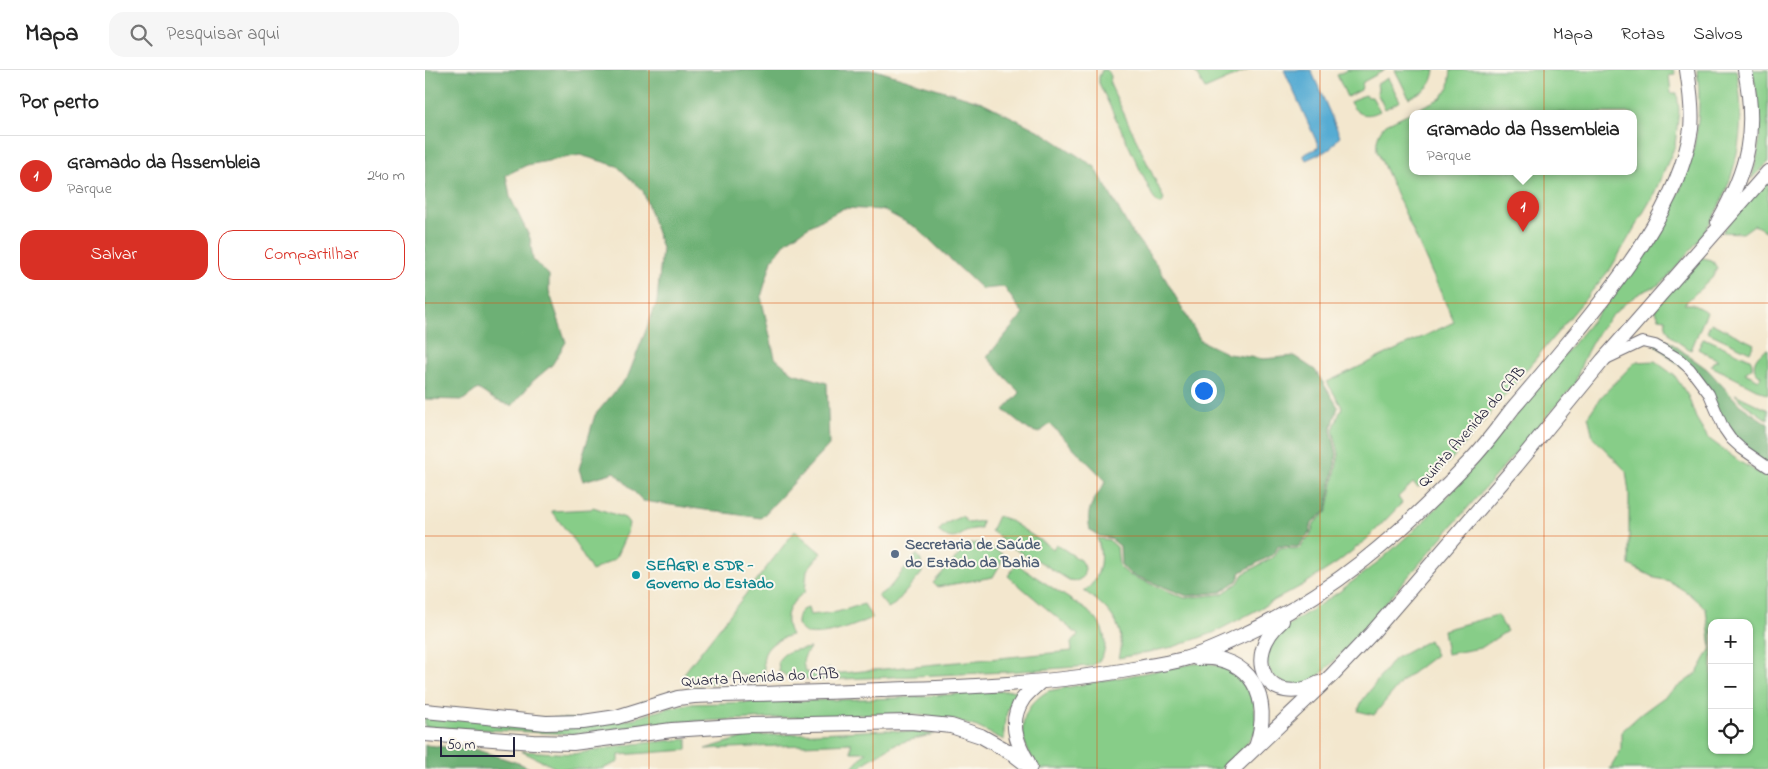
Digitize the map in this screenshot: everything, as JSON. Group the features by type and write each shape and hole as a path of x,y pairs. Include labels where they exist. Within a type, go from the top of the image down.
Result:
{"main road":[{"name":"Quinta Avenida do CAB","path":"1040,682 1089,677 1185,659 1258,628 1295,609 1340,580 1403,529 1473,458 1587,320 1647,236 1665,205 1685,155 1691,125 1691,101 1687,70"},
{"path":"1704,246 1737,186 1747,155 1750,130 1750,104 1745,70"},
{"path":"1233,769 1331,676 1397,605 1516,466 1603,360 1768,172"},
{"path":"1295,609 1276,626 1265,640 1261,650 1263,671 1275,687 1295,691 1307,689 1331,676"},
{"path":"1185,659 1206,658 1227,662 1244,671 1254,683 1261,699 1263,712 1260,736 1255,749"},
{"path":"1031,768 1017,744 1015,724 1017,711 1023,698 1040,682"},
{"name":"Quarta Avenida do CAB","path":"425,711 546,723 578,723 617,717 678,698 694,696 906,690 1040,682"},
{"path":"425,734 573,743 672,730 750,725 911,722 951,726 981,736 1013,754 1031,768"}],"street":[{"path":"1603,360 1642,342 1655,345 1679,358 1709,394 1724,429 1731,439 1768,467"}],"green space":[{"path":"425,70 875,70 982,102 1043,133 1095,167 1131,231 1158,266 1201,341 1228,354 1264,359 1294,356 1315,370 1338,407 1331,430 1337,454 1326,512 1312,522 1310,532 1298,547 1278,546 1274,554 1241,572 1237,581 1221,592 1187,596 1130,574 1121,565 1120,546 1110,538 1099,536 1090,530 1090,509 1106,481 1050,424 1039,433 1029,430 1004,410 1020,393 987,357 1023,314 1004,287 982,289 917,228 883,210 844,208 808,227 787,241 772,260 761,297 775,358 793,373 827,383 829,445 761,518 643,501 615,472 583,481 579,469 595,415 628,376 657,302 662,248 643,191 617,166 580,155 527,165 506,175 510,197 530,238 533,260 549,275 549,291 566,342 552,365 533,381 512,406 495,400 478,389 463,400 425,399"},
{"path":"1102,70 1107,70 1111,76 1110,84 1164,199 1162,204 1159,204 1154,199 1099,83"},
{"path":"1200,70 1248,70 1205,89 1195,72"},
{"path":"1347,70 1385,70 1363,82 1361,90 1347,97 1337,75"},
{"path":"1395,70 1435,70 1432,81 1427,88 1409,98"},
{"path":"1451,70 1674,70 1675,74 1669,75 1671,93 1677,93 1679,110 1675,146 1653,196 1611,268 1435,477 1418,487 1413,483 1398,497 1402,503 1367,539 1337,563 1303,585 1213,633 1173,647 1119,658 1121,637 1114,619 1101,604 1084,591 1094,581 1099,567 1100,552 1097,538 1109,540 1117,547 1119,566 1129,575 1185,598 1222,594 1238,583 1243,574 1275,556 1279,548 1299,549 1312,532 1314,523 1327,512 1339,454 1333,430 1342,407 1327,382 1454,322 1377,151 1379,133 1386,124 1409,113 1409,175 1637,175 1637,110 1416,110 1441,98 1449,87"},
{"path":"1697,70 1736,70 1740,95 1741,121 1733,170 1725,194 1700,238 1664,281 1637,295 1606,323 1584,357 1575,384 1343,652 1310,682 1294,686 1278,680 1266,662 1271,642 1284,628 1339,592 1383,558 1423,522 1474,466 1598,314 1645,252 1665,219 1682,185 1693,150 1699,111"},
{"path":"1752,70 1768,70 1768,163 1751,179 1758,152 1759,139 1759,111"},
{"path":"1388,78 1400,101 1385,109 1377,93 1377,84"},
{"path":"1364,95 1372,97 1380,111 1366,115 1355,110 1350,102"},
{"path":"1768,172 1768,232 1754,225 1743,233 1722,232"},
{"path":"1695,256 1712,260 1717,268 1712,278 1684,304 1692,304 1707,312 1691,350 1673,338 1667,329 1666,319 1659,318 1655,309"},
{"path":"1711,323 1754,344 1750,352 1707,332"},
{"path":"1652,335 1666,339 1707,369 1740,405 1768,424 1768,467 1742,449 1700,382 1655,345"},
{"path":"1703,339 1750,359 1752,368 1745,373 1759,380 1761,376 1755,369 1755,361 1760,354 1768,349 1768,395 1711,366 1713,362 1718,360 1698,349"},
{"path":"1655,361 1675,376 1688,396 1696,418 1708,438 1740,462 1768,478 1768,769 1610,769 1621,750 1621,732 1641,714 1697,673 1708,653 1708,754 1753,754 1753,619 1708,619 1708,625 1706,609 1688,593 1669,581 1655,578 1629,565 1629,493 1626,471 1593,437 1588,416 1601,397 1635,362"},
{"path":"1735,394 1768,410 1768,420 1743,403"},
{"path":"593,507 625,518 629,523 627,533 615,559 592,571 571,536 551,511 591,509"},
{"path":"962,516 968,523 982,521 981,529 974,529 951,538 938,531 947,523"},
{"path":"998,516 1009,520 1053,549 1056,544 1080,560 1085,568 1083,577 1077,581 1069,580 1037,560 1030,559 1001,540 1000,537 991,531"},
{"path":"795,531 821,553 807,570 805,592 795,600 789,610 787,622 791,635 775,642 766,652 764,664 770,680 745,682 744,674 725,675 724,683 693,684 686,682 683,676 685,672"},
{"path":"977,543 990,546 1005,556 993,577 937,587 933,583 965,548"},
{"path":"917,554 921,561 922,573 895,604 888,608 878,596 890,587"},
{"path":"1016,564 1088,611 1096,619 1103,631 1105,646 1101,658 1096,663 1090,666 1006,672 820,680 788,677 779,671 778,661 784,654 810,648 803,663 807,672 813,675 822,674 829,668 832,674 1072,651 1071,643 1078,635 1008,576"},
{"path":"864,604 872,618 841,630 824,634 809,634 805,633 797,624 799,613 808,608 810,615 837,612"},
{"path":"1497,615 1507,631 1481,648 1447,654 1443,630"},
{"path":"1429,640 1436,655 1403,680 1374,715 1358,711 1362,701 1394,659"},
{"path":"1209,663 1232,671 1246,682 1253,697 1255,713 1256,731 1241,751 1220,769 1041,769 1027,749 1023,728 1025,718 1029,708 1048,691 1192,664"},
{"path":"1019,690 1011,701 1007,714 1004,726 1004,740 977,727 947,718 902,713 676,722 575,734 425,727 425,715 629,720 688,704 897,698"},
{"path":"887,730 934,734 895,744 866,762 859,769 851,769 866,752 851,752 851,743 705,749 749,736"},
{"path":"687,739 687,750 619,755 619,762 602,769 558,769 521,751 573,754 634,744"},
{"path":"425,745 478,750 531,769 425,769"}],"water":[{"path":"1284,70 1311,70 1340,136 1330,149 1306,160 1303,155 1319,147"}],"place":[{"name":"Gramado da Assembleia","path":"1523,232"},
{"name":"Secretaria de Saúde do Estado da Bahia","path":"895,554"},
{"name":"SEAGRI e SDR - Governo do Estado","path":"636,575"}]}
